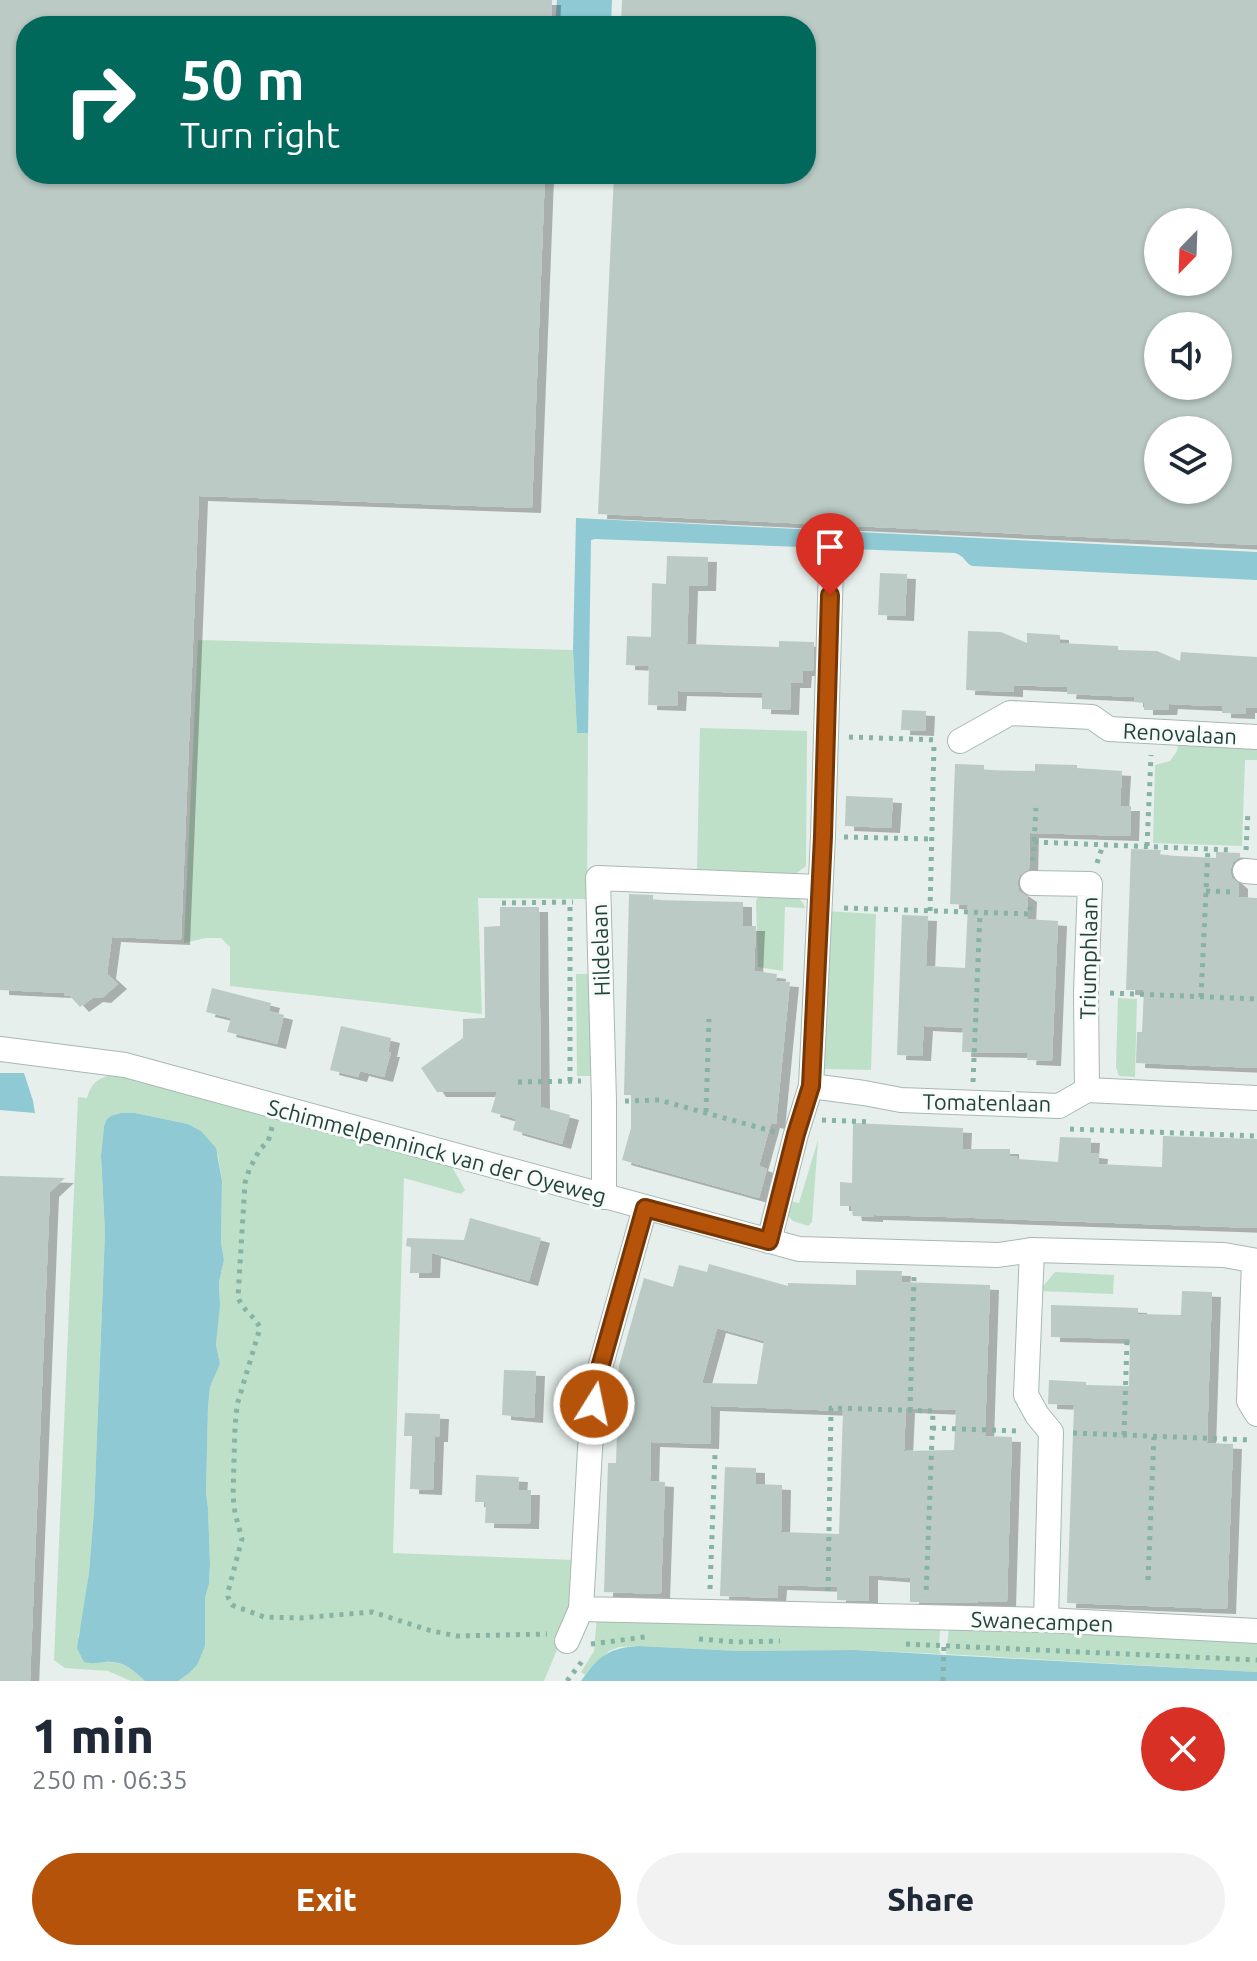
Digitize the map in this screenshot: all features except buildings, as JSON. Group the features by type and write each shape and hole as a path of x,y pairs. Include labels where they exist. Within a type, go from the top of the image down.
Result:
{"street":[{"path":"769,1241 811,1086 831,567"},
{"name":"Renovalaan","path":"960,741 1010,713 1092,717 1109,729 1257,737"},
{"name":"Hildelaan","path":"604,1197 598,878 820,897"},
{"name":"Triumphlaan","path":"1032,883 1090,884 1086,992 1087,1090"},
{"name":"Schimmelpenninck van der Oyeweg","path":"0,1049 125,1065 799,1249 998,1255 1032,1250 1224,1255 1256,1261"},
{"name":"Tomatenlaan","path":"811,1086 901,1100 1059,1106 1087,1090 1257,1098"},
{"path":"567,1641 588,1610 590,1449 596,1382 645,1208"},
{"path":"1032,1250 1026,1395 1051,1432 1046,1620"},
{"path":"1256,1261 1249,1401 1257,1414"},
{"name":"Swanecampen","path":"588,1610 1046,1620 1257,1631"}],"path":[{"path":"1147,846 1152,731"},
{"path":"826,736 960,741"},
{"path":"930,911 934,740"},
{"path":"820,897 930,911 1030,914 1036,808"},
{"path":"823,836 932,839"},
{"path":"1034,842 1208,849 1253,864"},
{"path":"1201,997 1208,849"},
{"path":"570,902 570,1081"},
{"path":"502,903 598,902"},
{"path":"972,1103 980,913"},
{"path":"1086,992 1257,999"},
{"path":"706,1112 709,1019"},
{"path":"518,1082 570,1081 604,1091 659,1100 795,1138"},
{"path":"278,1108 268,1142 260,1149 245,1183 238,1297 260,1328 237,1405 233,1442 233,1496 242,1539 228,1592 232,1605 264,1617 300,1618 372,1612 457,1636 546,1634 567,1641"},
{"path":"910,1411 915,1253"},
{"path":"1124,1435 1127,1341"},
{"path":"828,1616 831,1408 933,1411 925,1617"},
{"path":"932,1428 1257,1440"},
{"path":"1148,1580 1154,1437"},
{"path":"709,1613 715,1454"},
{"path":"591,1644 659,1637"},
{"path":"690,1639 784,1641"},
{"path":"901,1644 1257,1660"},
{"path":"943,1681 944,1648"}],"green space":[{"path":"198,640 573,650 577,733 588,733 587,899 478,898 482,1014 230,986 230,947 221,938 184,943"},
{"path":"700,728 807,731 806,866 793,876 697,871"},
{"path":"1178,744 1257,747 1257,760 1245,760 1242,846 1153,843 1155,765 1170,761"},
{"path":"760,893 793,895 805,908 785,907 783,971 758,967 756,901"},
{"path":"825,911 876,914 871,1070 824,1069 820,1061"},
{"path":"576,974 595,974 596,1076 577,1076"},
{"path":"1118,998 1137,999 1135,1077 1119,1076 1116,1067"},
{"path":"115,1074 451,1165 465,1190 461,1194 404,1178 393,1553 575,1560 574,1609 544,1681 178,1681 188,1674 205,1646 205,1598 210,1564 206,1493 208,1407 210,1387 220,1364 216,1345 219,1282 224,1260 221,1242 222,1181 218,1155 201,1131 188,1124 135,1113 107,1120 104,1126 101,1156 105,1232 94,1511 89,1573 78,1636 106,1662 123,1665 145,1681 131,1681 108,1671 65,1668 54,1660 78,1097 87,1098 97,1081"},
{"path":"818,1140 812,1222 808,1226 793,1221 787,1215 791,1201 799,1203"},
{"path":"1055,1272 1114,1275 1113,1294 1039,1291"},
{"path":"597,1616 940,1627 941,1654 619,1647 609,1651 585,1675 581,1672 594,1651"},
{"path":"949,1628 1257,1638 1257,1672 946,1654"}],"water":[{"path":"557,0 612,0 611,16 556,16"},
{"path":"576,518 1257,552 1257,580 972,566 955,553 595,539 591,540 588,733 577,733 573,650"},
{"path":"0,1073 24,1073 35,1113 0,1110"},
{"path":"121,1113 188,1124 201,1131 216,1148 222,1181 221,1242 224,1260 219,1282 216,1345 220,1364 210,1387 208,1407 206,1493 210,1564 205,1598 205,1646 197,1665 178,1681 145,1681 122,1664 84,1662 77,1648 89,1573 94,1511 105,1232 101,1156 107,1119"},
{"path":"639,1646 739,1651 855,1650 1257,1672 1257,1681 581,1681 605,1655"}],"route":[{"path":"594,1404 596,1382 645,1208 769,1241 811,1086 830,595"}]}
